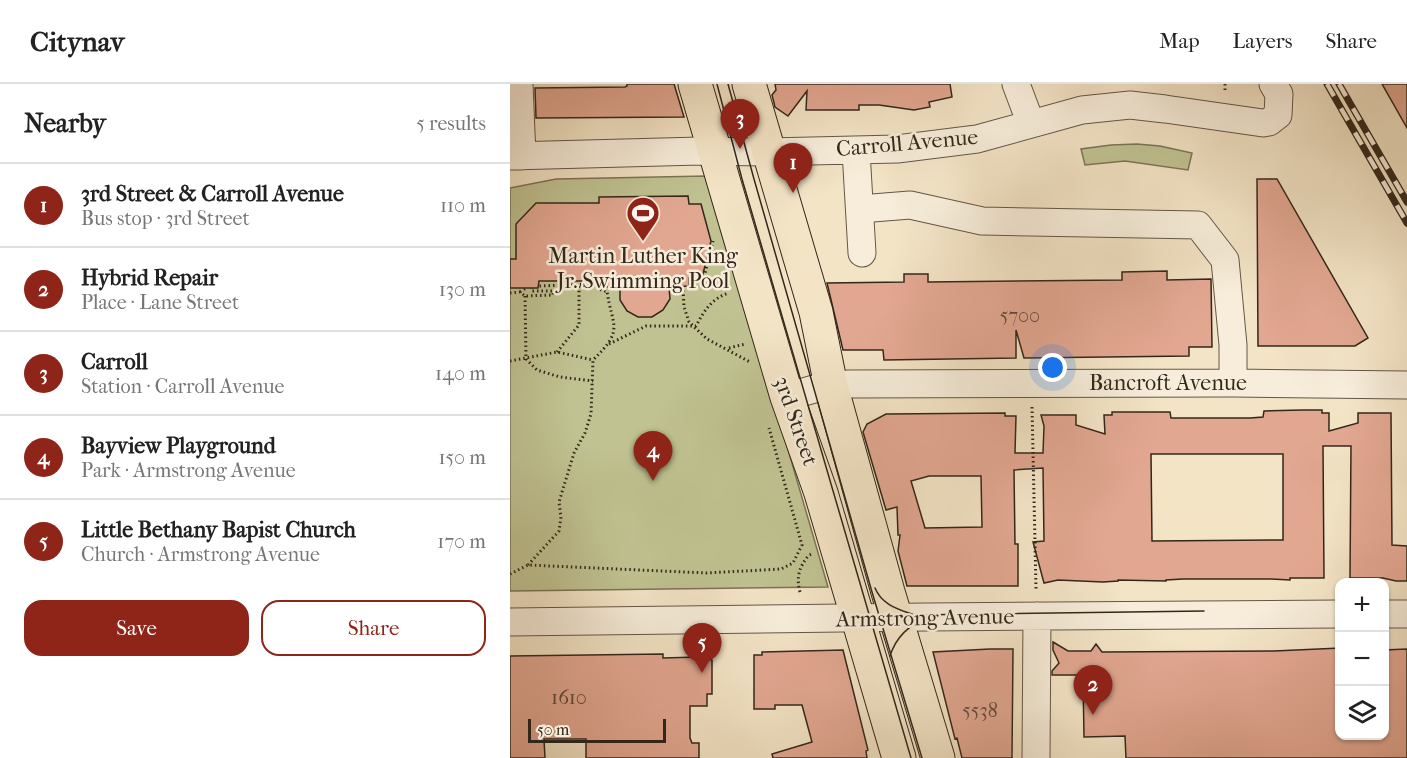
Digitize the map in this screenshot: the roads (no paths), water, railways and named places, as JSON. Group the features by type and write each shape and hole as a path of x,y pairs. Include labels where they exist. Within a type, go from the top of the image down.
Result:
{"main road":[{"name":"3rd Street","path":"695,84 787,397 821,493 899,758"},
{"name":"3rd Street","path":"749,84 816,312 831,386 938,758"}],"street":[{"path":"516,156 519,84"},
{"path":"1016,84 1031,124"},
{"name":"Carroll Avenue","path":"516,156 897,149 977,139 1082,110 1130,105 1263,123 1269,122 1278,115 1279,94 1273,84"},
{"path":"856,151 862,253"},
{"path":"860,209 910,205 982,221 1198,225 1225,260 1233,345 1233,382"},
{"name":"Bancroft Avenue","path":"787,397 848,384 1233,382 1407,385"},
{"name":"Armstrong Avenue","path":"510,622 1335,614"},
{"path":"1389,614 1407,614"},
{"path":"1036,616 1036,758"}],"tram line":[{"path":"717,84 742,179 911,758"},
{"path":"728,84 872,592 922,758"},
{"path":"875,588 886,602 914,615 1204,611"},
{"path":"890,656 896,643 905,632 916,623 929,617"}],"railway":[{"path":"1327,84 1407,223"},
{"path":"1339,84 1407,202"}],"place":[{"name":"Carroll","path":"740,149"},
{"name":"3rd Street & Carroll Avenue","path":"793,193"},
{"name":"Martin Luther King Jr. Swimming Pool","path":"643,242"},
{"name":"Bayview Playground","path":"653,481"},
{"name":"Little Bethany Bapist Church","path":"702,673"},
{"name":"Hybrid Repair","path":"1093,715"}]}
